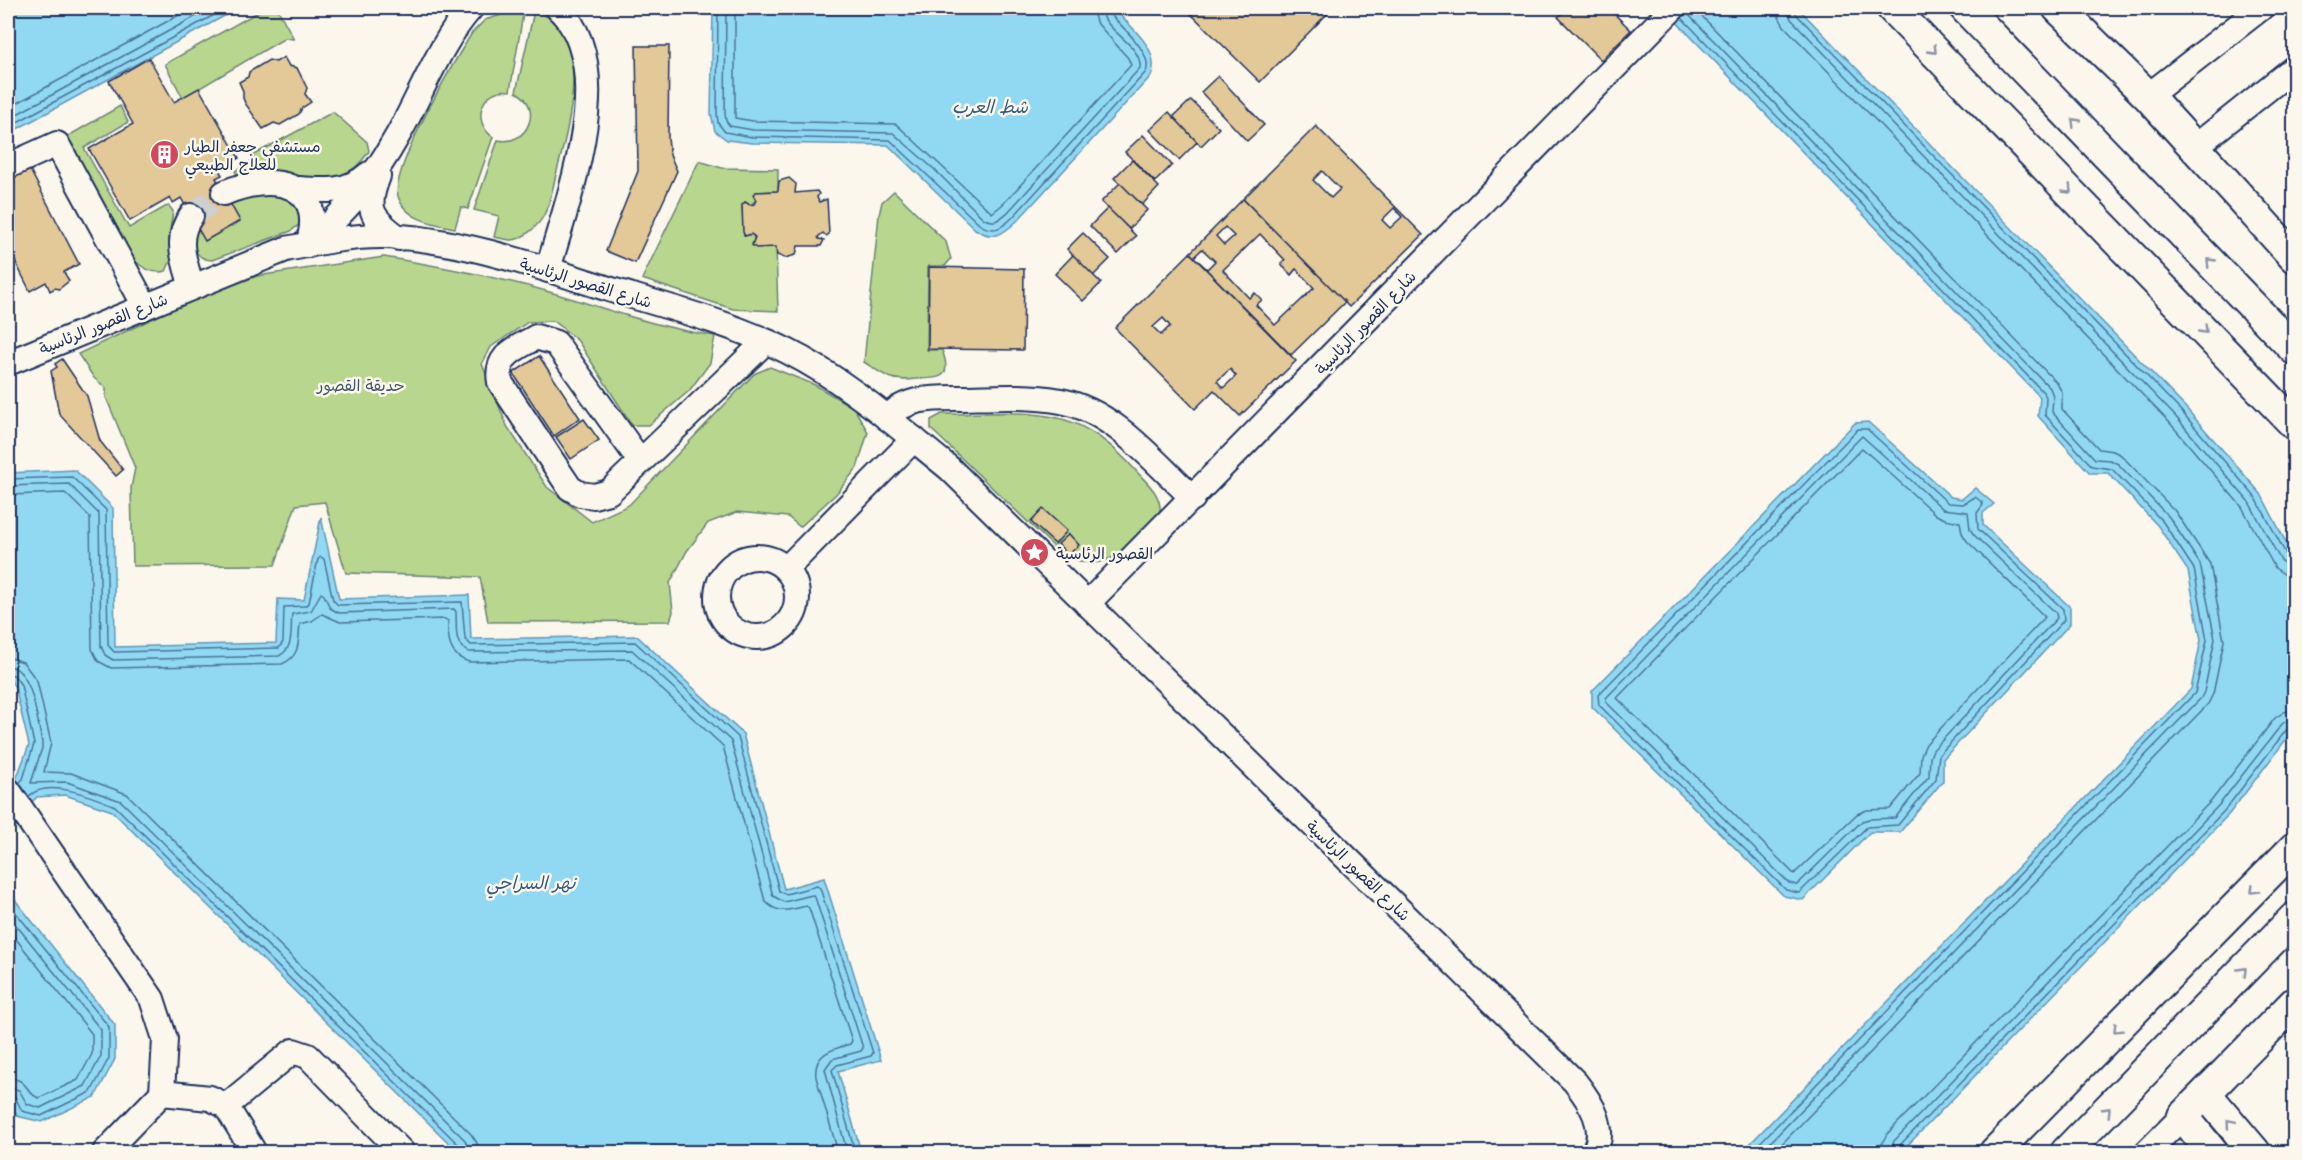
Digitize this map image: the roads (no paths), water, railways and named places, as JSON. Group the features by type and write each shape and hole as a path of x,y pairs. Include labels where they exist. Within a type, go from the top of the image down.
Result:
{"main road":[{"path":"1892,8 2295,424"},
{"path":"1965,8 2295,349"},
{"path":"2058,8 2148,96 2295,257"},
{"path":"1995,1152 2295,848"},
{"path":"2066,1152 2295,918"},
{"path":"2212,1152 2183,1116 2295,1003"},
{"path":"2206,1094 2255,1152"}],"street":[{"path":"308,245 338,218 370,181 455,28 471,8"},
{"path":"548,270 577,170 587,111 585,61 579,36 569,18 558,8"},
{"name":"شارع القصور الرئاسية","path":"1087,604 1672,8"},
{"path":"2148,96 2261,8"},
{"path":"2195,147 2295,68"},
{"path":"8,166 57,144 145,306"},
{"path":"224,193 249,184 276,184 298,189 336,191 347,188 366,177 384,159"},
{"path":"384,159 370,202 373,215 399,238"},
{"path":"298,189 312,208 312,228 308,245"},
{"path":"191,216 183,230 181,243 192,286"},
{"name":"شارع القصور الرئاسية","path":"8,363 286,249 330,240 370,237 435,241 548,270 709,320 787,351 852,390 949,468 1575,1082 1591,1103 1599,1127 1597,1148 1594,1152"},
{"path":"640,461 556,343 536,337 509,352 501,361 498,370 500,382 570,488 579,494 594,496 609,492 765,342"},
{"path":"887,418 904,405 930,399 1024,397 1064,401 1084,408 1113,424 1192,498"},
{"path":"786,569 914,440"},
{"path":"8,790 152,999 165,1039 162,1093 105,1152"},
{"path":"226,1106 293,1052 308,1056 402,1152"},
{"path":"162,1093 210,1098 226,1106 254,1152"},
{"path":"2147,1152 2183,1116"}],"water":[{"path":"8,8 239,8 8,134"},
{"name":"شط العرب","path":"713,8 1113,8 1142,39 1152,57 1153,66 1151,76 1017,221 998,235 987,235 975,229 888,145 752,143 727,140 715,131 711,114"},
{"path":"1663,8 1798,8 2185,407 2261,494 2294,558 2294,729 2229,814 1901,1152 1742,1152 2191,689 2201,640 2188,571 2158,526 2108,473 2090,473 2038,416 2040,397"},
{"path":"1868,422 1951,497 1962,499 1975,488 1994,504 1983,513 1983,525 2070,607 2070,624 1943,759 1943,781 1900,832 1870,832 1803,900 1784,896 1592,707 1592,691 1855,423"},
{"name":"نهر السراجي","path":"75,470 113,508 115,647 276,643 278,599 304,600 321,517 339,599 469,595 471,639 637,636 743,734 784,889 824,878 881,1060 838,1071 861,1152 458,1152 112,811 65,795 37,797 8,826 8,784 17,777 29,745 15,687 8,677 8,473"},
{"path":"8,891 115,1025 115,1059 95,1097 42,1122 17,1116 8,1095"}],"tunnel":[{"path":"191,216 224,193"}],"place":[{"name":"مستشفى جعفر الطيار للعلاج الطبيعي","path":"164,154"},
{"name":"القصور الرئاسية","path":"1035,552"}],"park label":[{"name":"حديقة القصور","path":"361,384"}]}
